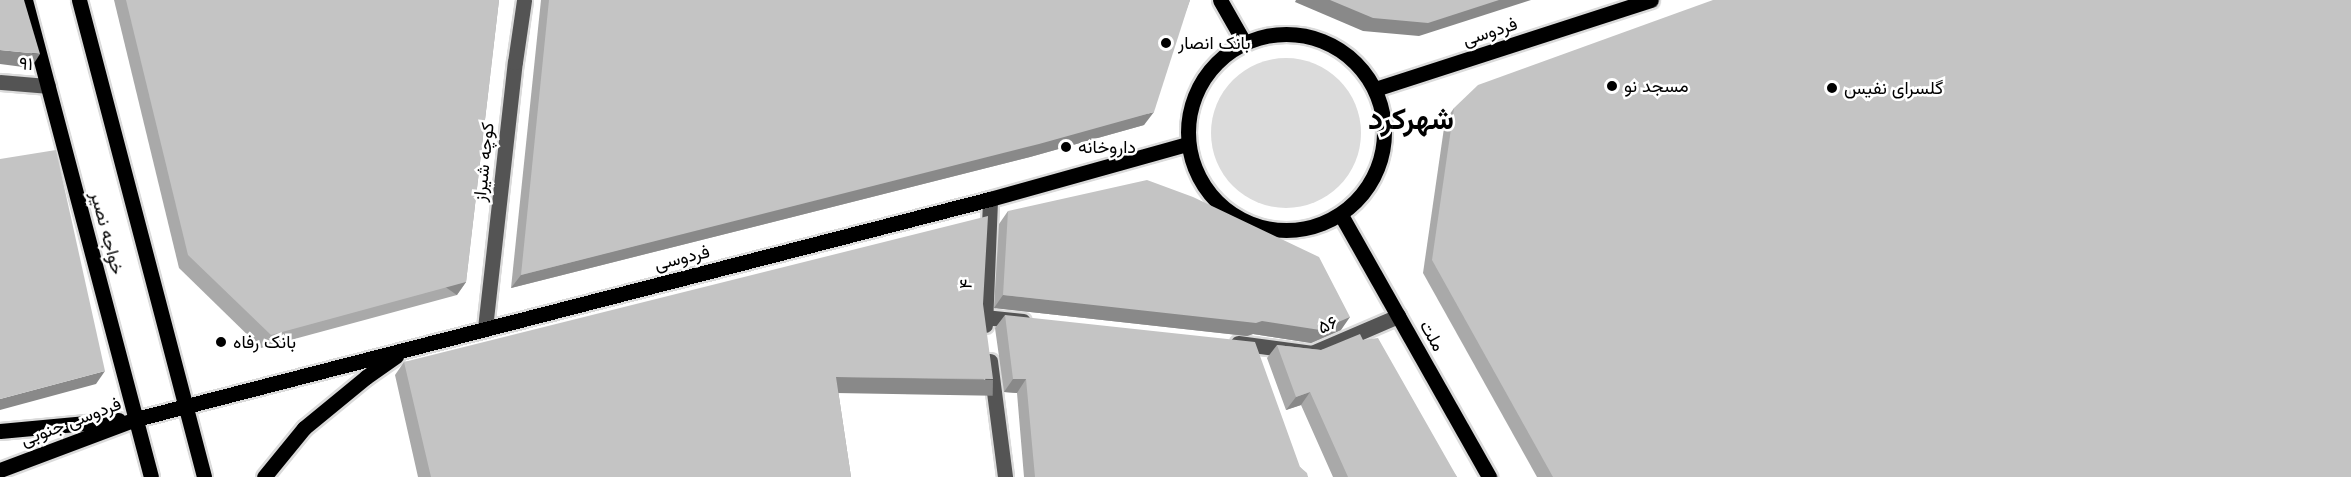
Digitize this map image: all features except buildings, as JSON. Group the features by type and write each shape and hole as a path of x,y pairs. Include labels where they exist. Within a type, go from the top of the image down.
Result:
{"main road":[{"name":"خواجه نصیر","path":"25,0 151,477"},
{"name":"خواجه نصیر","path":"79,0 204,477"},
{"path":"1220,0 1244,42"},
{"name":"فردوسی","path":"1375,89 1642,1"},
{"path":"1274,34 1304,35 1333,45 1357,64 1375,89 1384,116 1384,144 1377,172 1362,196 1341,215 1310,229 1277,231 1245,222 1217,204 1197,176 1187,144 1187,119 1194,95 1202,81 1223,56 1244,42 1274,34"},
{"name":"فردوسی","path":"136,419 990,199 1187,144"},
{"name":"ملت","path":"1341,215 1489,477"},
{"path":"264,477 304,428 366,377 407,349"},
{"name":"فردوسی جنوبی","path":"0,431 136,419"},
{"name":"فردوسی جنوبی","path":"0,470 136,419"}],"street":[{"name":"کوچه شیراز","path":"485,328 514,62 524,0"},
{"name":"۹۱","path":"0,82 48,86"},
{"name":"۴","path":"990,199 984,317 1005,477"},
{"name":"۵۶","path":"1217,341 1312,353 1398,316"},
{"path":"984,317 1042,323"},
{"path":"1252,344 1260,366"}],"shaded area":[{"path":"1286,58 1315,64 1339,80 1355,104 1361,133 1355,162 1339,186 1315,202 1286,208 1257,202 1233,186 1217,162 1211,133 1217,104 1233,80 1257,64"}],"place":[{"name":"بانک انصار","path":"1166,43"},
{"name":"مسجد نو","path":"1612,86"},
{"name":"گلسرای نفیس","path":"1832,88"},
{"name":"داروخانه","path":"1066,147"},
{"name":"بانک رفاه","path":"221,342"}],"district":[{"name":"شهرکرد","path":"1411,119"}]}
